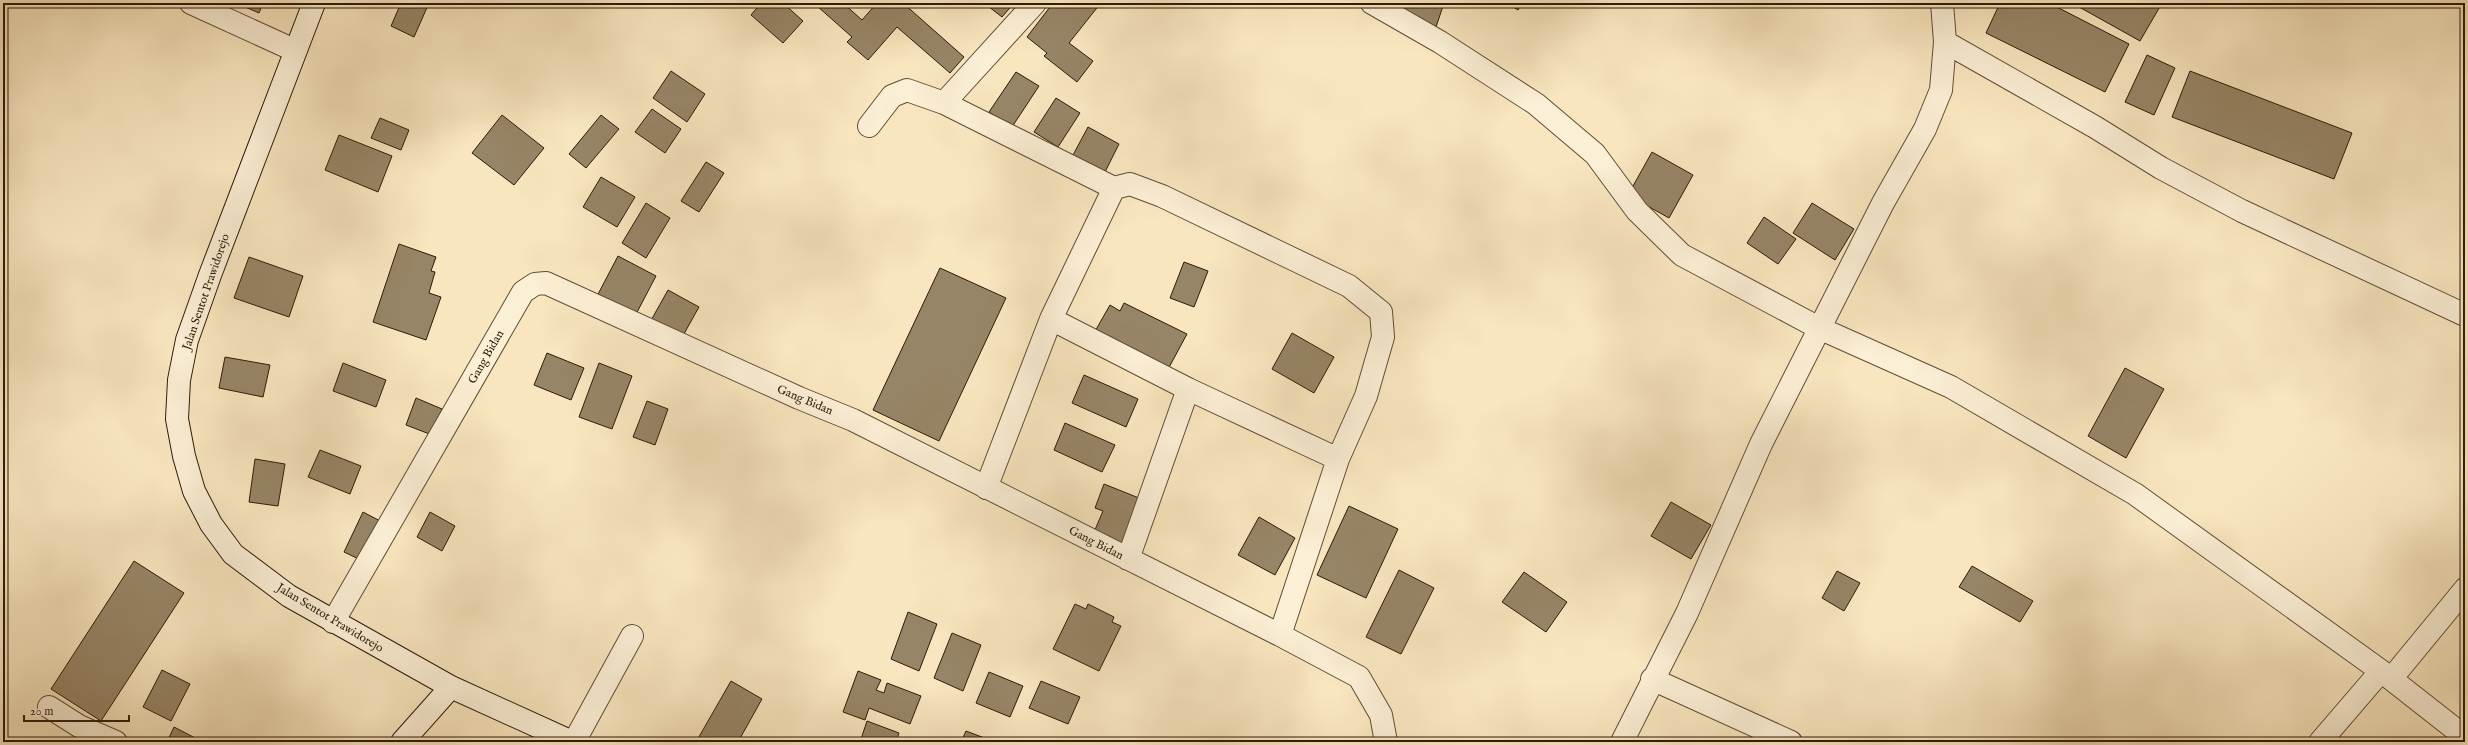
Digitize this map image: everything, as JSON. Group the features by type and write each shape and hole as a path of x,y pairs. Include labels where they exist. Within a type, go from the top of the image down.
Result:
{"street":[{"path":"191,3 294,50"},
{"name":"Jalan Sentot Prawidorejo","path":"314,3 294,50 187,340 179,380 177,419 184,456 194,491 211,524 233,554 288,596 451,687 573,742"},
{"path":"944,103 1035,3"},
{"path":"1372,3 1440,42 1536,104 1595,154 1637,211 1682,255 1819,328 1951,387 2135,494 2386,675 2465,737"},
{"path":"1622,742 1652,679 1687,614 1761,444 1883,203 1925,129 1941,90 1946,42 1942,3"},
{"path":"1946,42 2095,127 2161,168 2242,211 2465,315"},
{"path":"869,126 892,96 907,90 944,103 1114,188 1130,184 1162,196 1349,286 1381,312 1383,337 1366,396 1338,459 1280,635"},
{"path":"986,488 1051,319 1114,188"},
{"name":"Gang Bidan","path":"333,622 523,292 535,284 546,283 799,398 853,420 1280,635 1359,677 1382,715 1386,742"},
{"path":"1051,319 1188,389 1338,459"},
{"path":"1128,558 1188,389"},
{"path":"2320,742 2386,675 2465,589"},
{"path":"573,742 632,636"},
{"path":"1652,679 1791,742"},
{"path":"402,742 451,687"},
{"path":"49,708 79,726 116,742"}],"building":[{"path":"236,3 263,3 259,13"},
{"path":"401,3 429,3 414,37 391,26"},
{"path":"761,3 783,3 803,21 783,43 751,15"},
{"path":"819,3 843,3 862,20 877,3 903,3 964,57 950,73 897,27 868,60 847,42 852,37 817,6"},
{"path":"984,3 1014,3 1002,17"},
{"path":"1053,3 1100,4 1069,43 1093,61 1077,82 1044,56 1047,53 1027,37"},
{"path":"1403,3 1444,3 1435,30 1398,17"},
{"path":"1506,3 1522,3 1518,10"},
{"path":"2000,3 2049,3 2129,44 2105,92 1986,33"},
{"path":"2072,3 2162,3 2140,41"},
{"path":"2147,55 2175,68 2154,115 2125,102"},
{"path":"671,71 705,94 687,122 653,98"},
{"path":"2190,71 2352,133 2334,179 2172,117"},
{"path":"1016,72 1039,86 1012,127 989,112"},
{"path":"1056,98 1080,113 1058,147 1034,132"},
{"path":"652,109 681,129 665,153 635,132"},
{"path":"502,115 544,148 514,185 472,153"},
{"path":"601,115 619,129 586,168 569,154"},
{"path":"380,118 409,130 401,150 371,138"},
{"path":"1088,127 1119,144 1105,172 1073,155"},
{"path":"339,135 392,156 378,192 325,170"},
{"path":"1652,152 1693,175 1669,218 1628,195"},
{"path":"706,162 724,173 699,212 681,201"},
{"path":"601,177 635,197 617,227 583,207"},
{"path":"646,203 670,218 646,258 622,243"},
{"path":"1812,203 1854,229 1835,260 1793,233"},
{"path":"1764,217 1796,239 1778,264 1747,243"},
{"path":"399,244 436,257 431,271 435,272 429,293 441,297 426,340 373,322"},
{"path":"618,256 656,276 634,318 596,298"},
{"path":"249,257 303,276 289,317 234,298"},
{"path":"1184,262 1208,271 1194,307 1170,298"},
{"path":"940,268 1006,298 939,441 873,410"},
{"path":"668,290 699,307 680,341 649,324"},
{"path":"1124,303 1187,334 1166,373 1094,333 1110,305 1120,311"},
{"path":"1292,333 1334,357 1314,393 1272,369"},
{"path":"547,353 584,368 571,400 534,385"},
{"path":"225,357 270,365 263,397 219,388"},
{"path":"343,363 386,380 376,407 333,391"},
{"path":"599,363 632,376 612,429 579,417"},
{"path":"2125,368 2164,389 2126,458 2088,436"},
{"path":"1084,375 1138,399 1126,427 1072,403"},
{"path":"416,398 442,409 432,435 406,425"},
{"path":"647,401 668,409 655,445 633,437"},
{"path":"1065,423 1115,445 1102,472 1054,450"},
{"path":"320,450 361,466 350,494 308,477"},
{"path":"255,459 285,464 278,506 249,502"},
{"path":"1104,484 1144,500 1123,552 1091,539 1103,511 1095,508"},
{"path":"1671,502 1711,525 1691,559 1651,536"},
{"path":"1349,506 1398,529 1366,598 1317,575"},
{"path":"363,512 384,523 365,562 344,552"},
{"path":"430,512 455,526 442,551 417,537"},
{"path":"1259,517 1295,538 1275,575 1238,555"},
{"path":"134,561 184,593 101,721 51,689"},
{"path":"1972,566 2033,601 2020,622 1959,587"},
{"path":"1399,570 1434,588 1401,654 1366,637"},
{"path":"1837,571 1860,583 1844,611 1822,598"},
{"path":"1524,572 1567,602 1546,632 1502,602"},
{"path":"1075,604 1086,609 1088,604 1114,617 1112,622 1121,626 1099,671 1053,649"},
{"path":"908,612 937,624 919,671 891,659"},
{"path":"952,633 981,645 963,691 934,678"},
{"path":"162,670 190,684 171,721 143,707"},
{"path":"858,671 881,680 876,690 884,693 887,683 921,696 910,724 869,708 865,720 843,712"},
{"path":"989,672 1023,686 1010,717 976,703"},
{"path":"731,681 762,699 738,742 696,742"},
{"path":"1041,681 1080,697 1068,724 1029,708"},
{"path":"867,721 899,733 896,742 860,742"},
{"path":"174,727 203,742 167,742"},
{"path":"966,731 995,742 961,742"}]}
